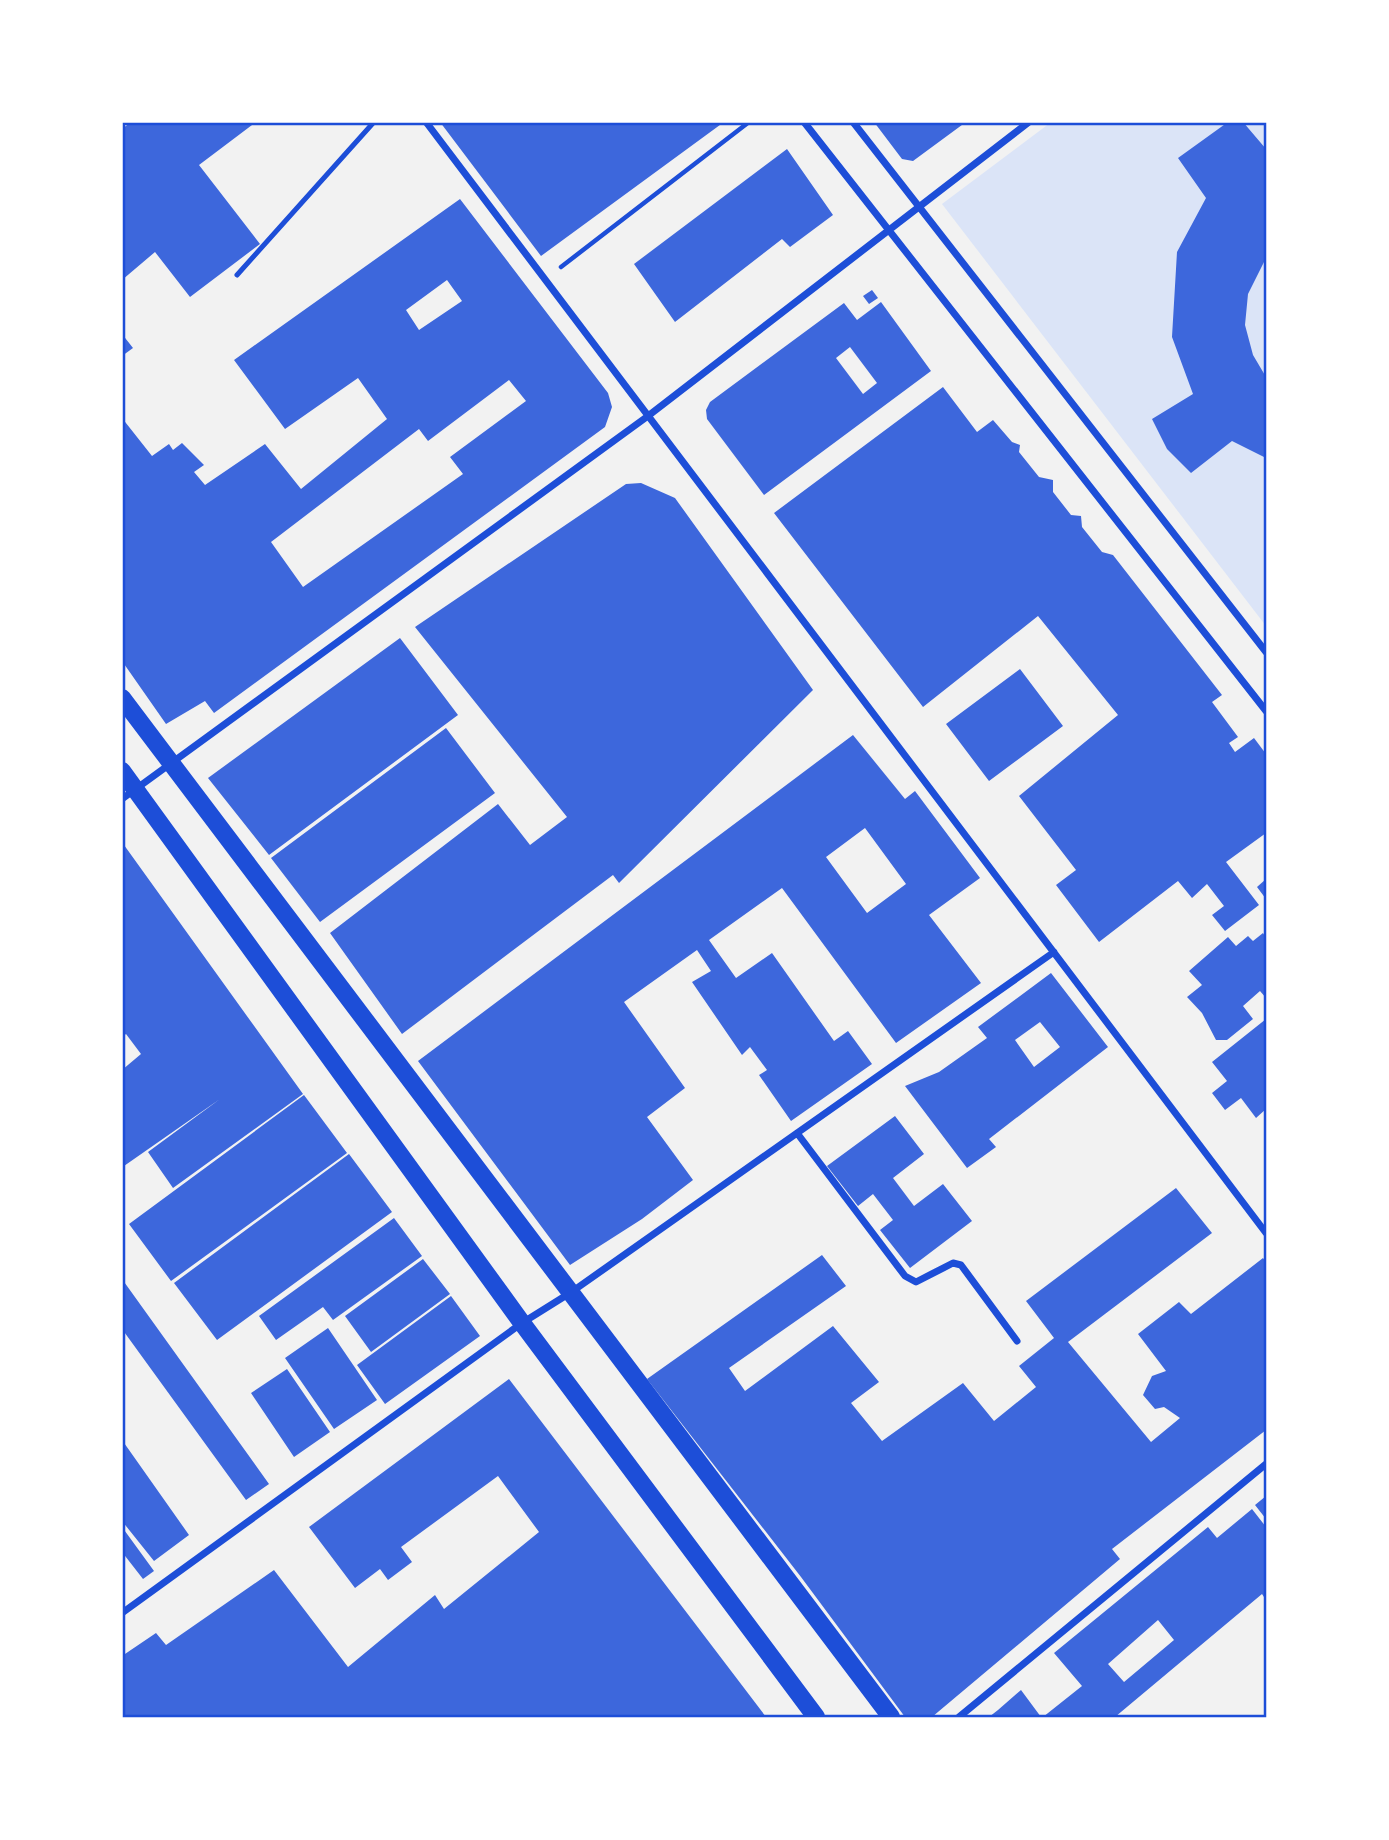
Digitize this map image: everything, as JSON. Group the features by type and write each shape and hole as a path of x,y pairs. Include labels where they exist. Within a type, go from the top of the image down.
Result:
{"main road":[{"path":"122,698 891,1717"},
{"path":"122,771 129,794 816,1717"}],"street":[{"path":"426,122 1266,1233"},
{"path":"804,122 1266,711"},
{"path":"853,122 1266,652"},
{"path":"129,794 648,416 917,206 1030,122"},
{"path":"122,1613 522,1323 570,1293 1054,952"},
{"path":"797,1133 905,1276 916,1282 953,1263 961,1265 1017,1341"},
{"path":"959,1717 1266,1464"}],"lane":[{"path":"237,275 374,122"}],"path":[{"path":"545,279 749,122"}],"shaded area":[{"path":"1050,123 1266,123 1266,626 942,204"}],"building":[{"path":"131,122 256,122 199,165 260,244 190,297 155,252 122,280 122,129"},
{"path":"440,122 724,122 541,256"},
{"path":"874,122 966,122 913,161 902,159"},
{"path":"1228,122 1243,122 1266,149 1266,258 1248,294 1245,325 1253,355 1266,377 1266,458 1232,441 1191,473 1167,449 1152,419 1193,394 1172,337 1177,252 1206,198 1178,158"},
{"path":"787,149 833,215 790,247 782,239 675,322 634,264"},
{"path":"460,199 608,393 612,407 605,427 214,713 205,701 166,724 122,661 122,418 152,456 169,444 173,450 182,443 204,465 194,472 205,485 265,444 301,489 387,419 358,378 285,429 234,360","holes":["447,280 462,301 419,330 406,310","509,380 526,401 450,457 463,474 303,587 271,542 419,429 428,441"]},
{"path":"872,290 878,298 869,304 863,296"},
{"path":"881,302 931,371 764,495 707,419 706,410 710,402 844,303 857,320","holes":["850,347 877,383 863,394 836,358"]},
{"path":"122,334 133,348 122,356"},
{"path":"943,387 977,432 993,420 1012,442 1020,445 1019,452 1039,477 1053,480 1053,492 1071,515 1081,516 1082,527 1102,552 1113,555 1222,695 1212,702 1238,737 1229,743 1235,752 1254,738 1266,754 1266,833 1226,862 1259,905 1225,931 1212,915 1224,906 1207,884 1192,898 1178,881 1099,942 1056,885 1076,870 1019,796 1118,715 1038,616 923,707 774,513"},
{"path":"641,483 675,498 813,690 619,883 613,875 402,1034 330,933 498,804 530,845 567,817 415,627 626,484"},
{"path":"400,638 458,715 269,855 208,778"},
{"path":"1020,669 1063,726 989,781 946,724"},
{"path":"446,728 495,793 320,922 271,858"},
{"path":"853,735 905,799 915,791 980,878 929,915 981,983 896,1043 782,888 709,940 736,978 772,953 834,1041 848,1031 872,1064 791,1121 759,1075 767,1070 750,1047 742,1055 692,982 711,971 697,950 624,1002 685,1088 647,1117 693,1180 642,1219 570,1265 418,1061","holes":["865,828 906,884 867,913 826,857"]},
{"path":"124,845 303,1094 173,1188 148,1152 220,1099 124,1166 122,1164 122,1070 141,1054 126,1034 122,1037"},
{"path":"1266,879 1266,899 1257,887"},
{"path":"1263,933 1266,938 1266,998 1260,991 1243,1006 1253,1019 1227,1040 1216,1040 1202,1013 1187,997 1202,985 1189,971 1228,937 1236,946 1248,936 1253,941"},
{"path":"1051,973 1108,1047 989,1139 996,1147 967,1168 905,1086 939,1072 987,1038 978,1027","holes":["1040,1022 1060,1047 1034,1067 1015,1040"]},
{"path":"1266,1019 1266,1109 1256,1118 1241,1098 1225,1110 1212,1093 1227,1081 1212,1062"},
{"path":"304,1095 347,1153 171,1281 129,1224"},
{"path":"895,1116 924,1154 893,1178 914,1206 943,1184 972,1221 910,1268 880,1230 893,1220 873,1194 858,1206 827,1166"},
{"path":"349,1154 392,1212 217,1340 174,1283"},
{"path":"1176,1188 1212,1233 1068,1342 1151,1442 1180,1418 1164,1407 1155,1409 1143,1395 1152,1376 1166,1371 1138,1334 1179,1302 1191,1314 1263,1258 1266,1262 1266,1430 1112,1549 1120,1559 932,1717 905,1717 801,1577 647,1379 822,1255 846,1286 729,1368 745,1391 833,1326 879,1382 851,1403 882,1441 963,1383 994,1421 1036,1387 1019,1366 1054,1338 1026,1301"},
{"path":"394,1218 422,1256 333,1320 323,1307 276,1340 259,1316"},
{"path":"423,1259 450,1294 371,1352 345,1316"},
{"path":"122,1279 269,1484 246,1500 122,1329"},
{"path":"451,1296 480,1336 385,1404 357,1365"},
{"path":"328,1328 377,1400 334,1429 285,1358"},
{"path":"287,1369 330,1432 294,1457 251,1393"},
{"path":"509,1379 766,1717 122,1717 122,1656 156,1633 166,1645 274,1570 348,1667 435,1595 444,1609 539,1532 498,1476 401,1547 412,1562 388,1580 380,1569 355,1588 309,1527"},
{"path":"122,1440 189,1535 154,1561 122,1521"},
{"path":"1266,1496 1266,1519 1255,1505"},
{"path":"1252,1509 1266,1527 1266,1600 1262,1594 1115,1717 1043,1717 1082,1686 1054,1653 1208,1527 1217,1538","holes":["1158,1620 1174,1640 1124,1682 1108,1664"]},
{"path":"122,1527 154,1571 143,1579 122,1552"},
{"path":"1021,1690 1041,1717 989,1717 998,1710"}]}
